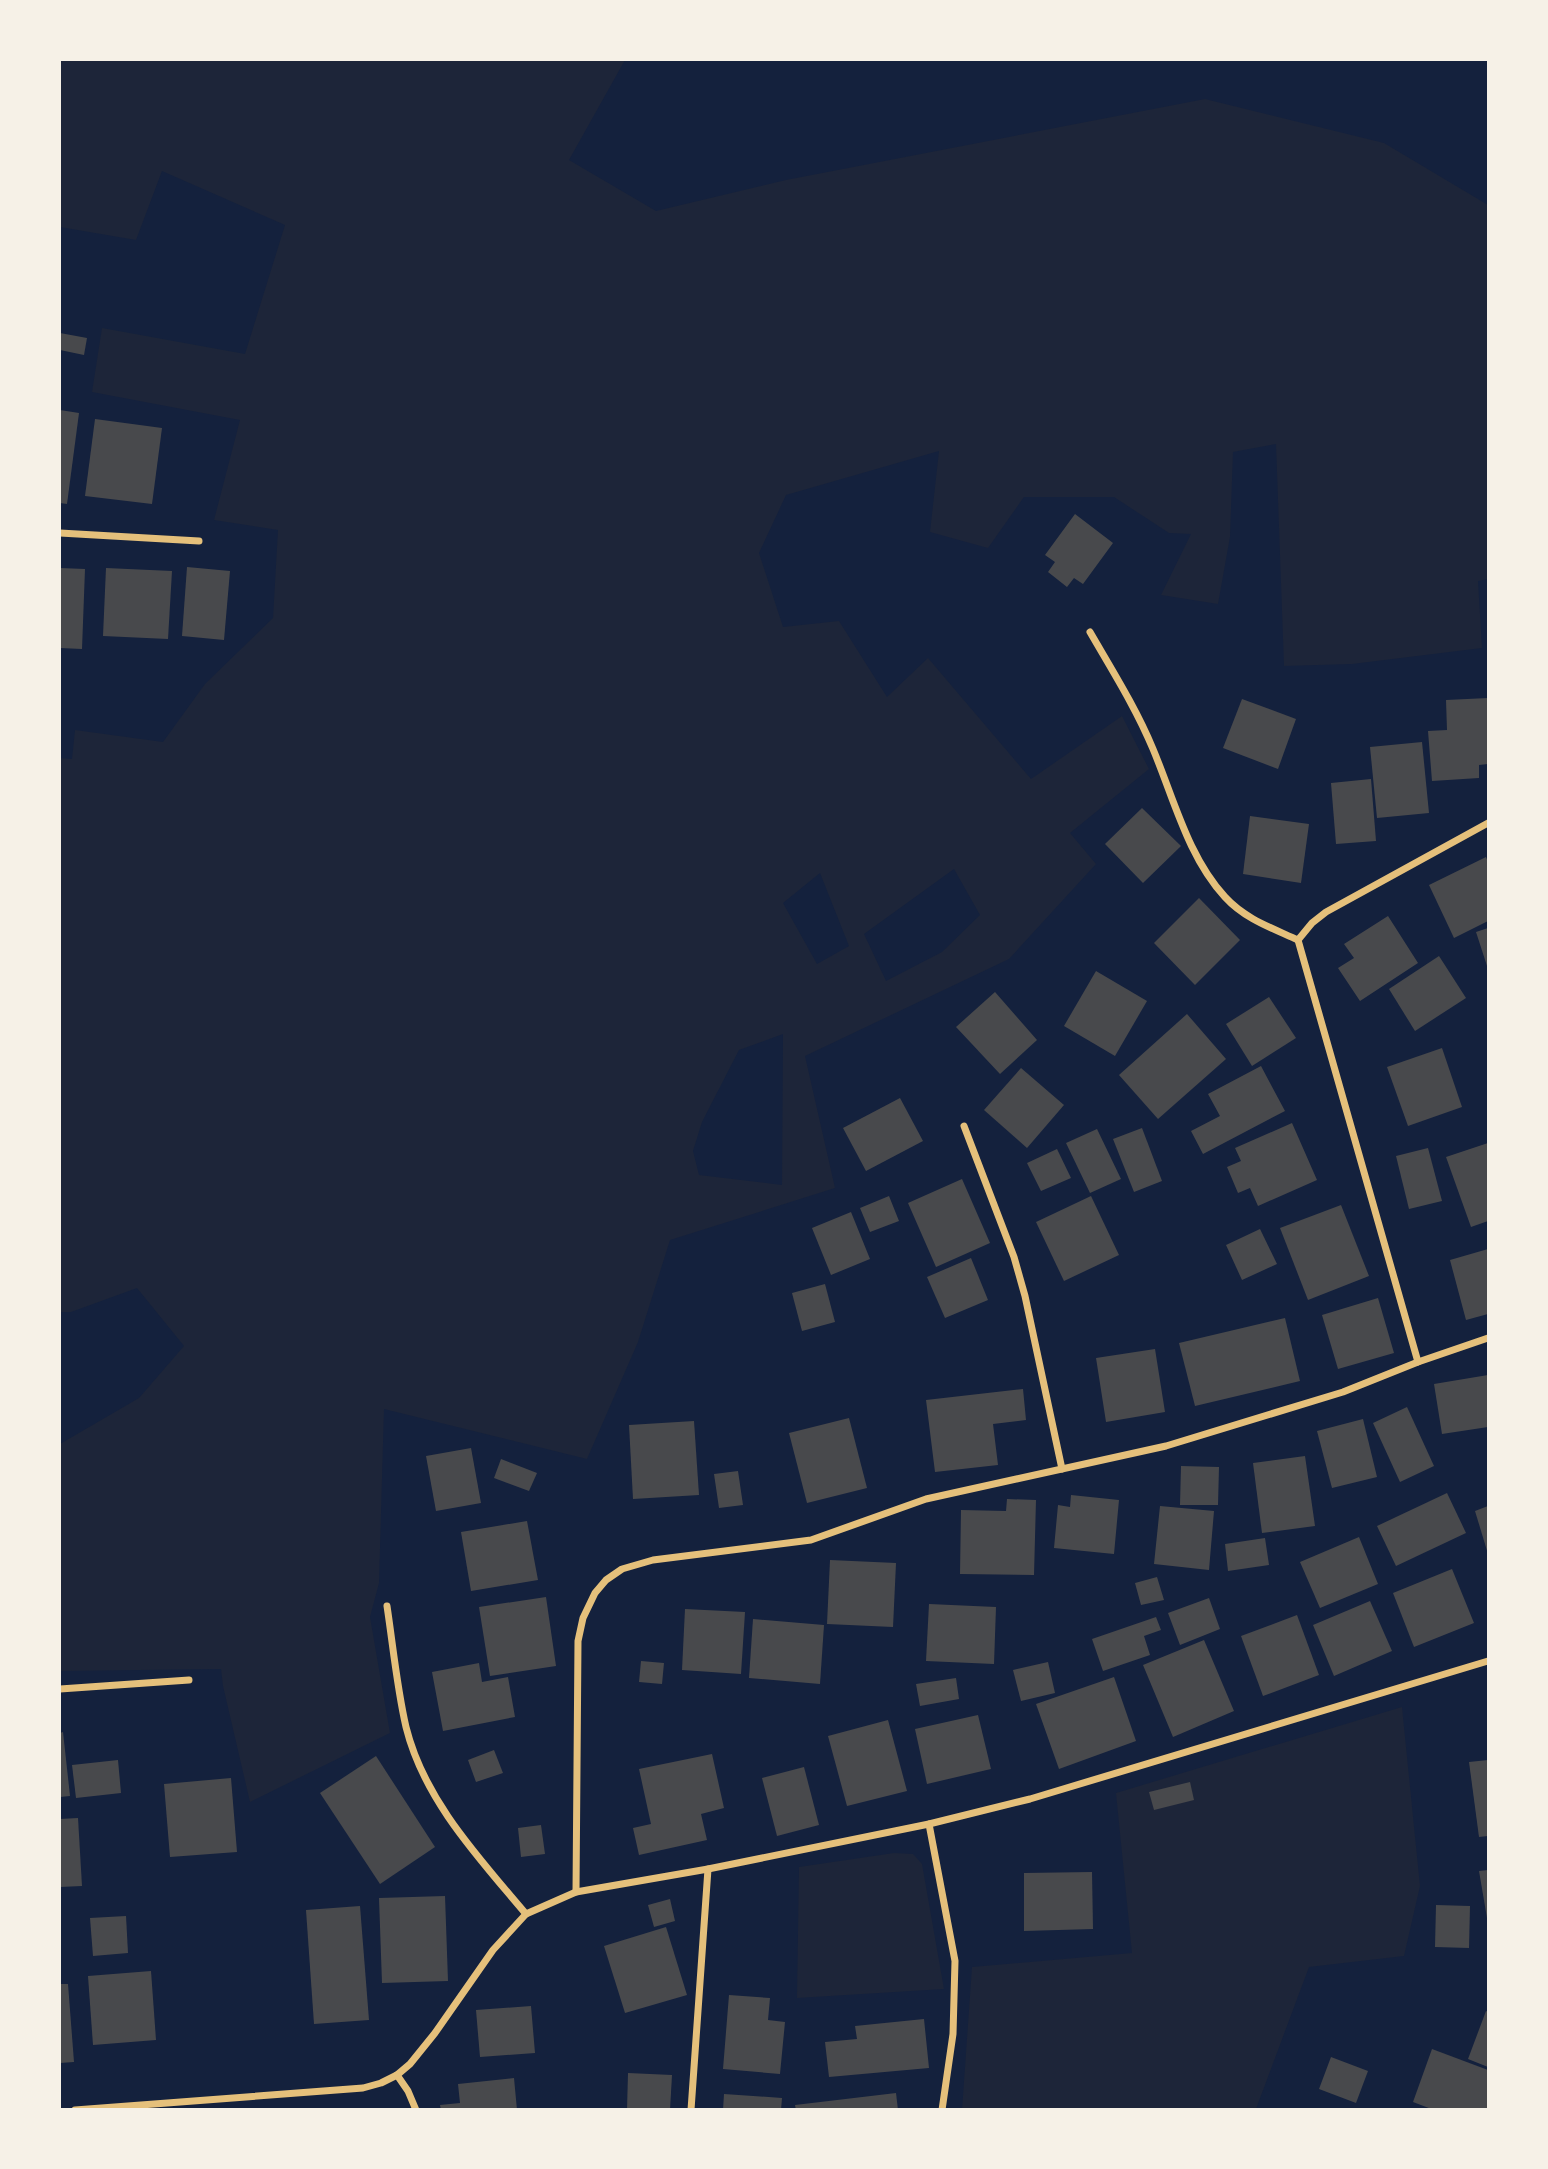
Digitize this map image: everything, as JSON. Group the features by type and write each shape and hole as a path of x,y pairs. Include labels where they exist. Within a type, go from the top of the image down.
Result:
{"street":[{"path":"60,533 198,541"},
{"path":"1090,632 1136,714 1190,843 1214,884 1236,908 1255,921 1298,940"},
{"path":"1298,940 1312,923 1326,912 1489,822"},
{"path":"1298,940 1418,1362"},
{"path":"964,1126 1014,1257 1025,1296 1062,1469"},
{"path":"576,1892 578,1641 589,1605 606,1580 622,1569 653,1560 811,1540 926,1499 1191,1438 1343,1392 1418,1362 1489,1338"},
{"path":"387,1606 406,1728 419,1765 455,1827 526,1914"},
{"path":"75,2109 363,2088 382,2083 410,2064 494,1950 526,1914 576,1892 708,1869 929,1824 1030,1800 1489,1661"},
{"path":"60,1689 189,1680"},
{"path":"929,1824 956,1961 953,2034 942,2109"},
{"path":"691,2109 708,1869"},
{"path":"397,2075 416,2109"},
{"path":"243,2098 246,2109"}],"shaded area":[{"path":"60,60 625,60 569,160 656,211 786,180 1205,99 1384,143 1488,205 1488,579 1478,581 1482,648 1352,664 1284,666 1276,444 1233,452 1230,537 1218,604 1161,595 1191,534 1169,533 1114,497 1024,497 988,548 930,532 939,451 786,495 759,553 783,627 839,621 887,697 928,658 1031,779 1122,716 1149,769 1070,833 1096,864 1009,959 805,1056 835,1188 670,1240 638,1342 587,1459 384,1409 379,1583 370,1617 390,1733 250,1802 221,1669 60,1671 60,1444 139,1398 184,1346 137,1288 71,1312 60,1312 60,758 72,759 75,730 163,742 205,684 273,618 278,530 214,520 240,420 92,392 102,328 245,354 285,225 162,171 136,240 60,227","holes":["954,869 980,915 942,952 886,981 864,934","820,873 849,946 817,964 783,903","783,1034 782,1185 699,1175 693,1151 702,1122 739,1050"]},
{"path":"1402,1707 1420,1886 1404,1956 1309,1967 1256,2109 962,2110 972,1967 1132,1953 1116,1793"},
{"path":"894,1853 913,1854 922,1864 944,1989 797,1998 799,1867"}],"building":[{"path":"60,333 87,338 84,355 60,350"},
{"path":"60,410 79,413 67,504 60,503"},
{"path":"95,419 162,428 152,504 85,496"},
{"path":"1075,514 1113,543 1083,584 1074,578 1067,587 1048,572 1055,562 1045,555"},
{"path":"187,567 230,571 224,640 182,636"},
{"path":"60,568 85,569 82,649 60,648"},
{"path":"106,568 172,571 168,639 103,636"},
{"path":"1488,698 1488,764 1479,765 1479,778 1432,781 1428,731 1447,730 1446,700"},
{"path":"1242,699 1296,719 1278,769 1223,748"},
{"path":"1422,742 1429,813 1377,818 1370,747"},
{"path":"1371,779 1376,841 1336,844 1331,783"},
{"path":"1142,808 1181,846 1143,883 1105,844"},
{"path":"1250,816 1309,824 1301,883 1243,874"},
{"path":"1486,857 1488,921 1454,938 1429,885"},
{"path":"1199,898 1240,940 1195,985 1154,943"},
{"path":"1388,916 1418,963 1360,1001 1338,968 1354,958 1344,944"},
{"path":"1488,928 1488,969 1476,932"},
{"path":"1439,956 1466,998 1415,1031 1389,989"},
{"path":"1096,971 1147,1001 1115,1056 1064,1026"},
{"path":"995,992 1037,1040 1000,1074 956,1027"},
{"path":"1269,997 1296,1038 1252,1066 1226,1024"},
{"path":"1187,1014 1226,1059 1158,1119 1119,1075"},
{"path":"1442,1048 1462,1107 1408,1126 1387,1067"},
{"path":"1261,1066 1285,1111 1203,1154 1191,1131 1220,1116 1208,1094"},
{"path":"1021,1068 1064,1105 1027,1148 984,1110"},
{"path":"900,1098 923,1141 866,1171 843,1128"},
{"path":"1292,1123 1317,1180 1258,1206 1250,1188 1238,1193 1227,1167 1241,1161 1235,1148"},
{"path":"1142,1128 1162,1181 1134,1192 1113,1139"},
{"path":"1097,1129 1121,1179 1090,1193 1066,1143"},
{"path":"1488,1143 1488,1221 1471,1227 1446,1157"},
{"path":"1428,1148 1442,1201 1409,1209 1396,1156"},
{"path":"1057,1149 1071,1178 1041,1191 1027,1163"},
{"path":"962,1179 990,1243 936,1267 908,1203"},
{"path":"889,1196 899,1221 870,1232 860,1208"},
{"path":"1091,1196 1119,1255 1064,1281 1036,1222"},
{"path":"1341,1205 1369,1276 1308,1300 1280,1228"},
{"path":"851,1212 870,1259 831,1275 812,1228"},
{"path":"1260,1229 1277,1264 1242,1280 1226,1245"},
{"path":"1488,1249 1488,1314 1466,1320 1450,1260"},
{"path":"971,1258 988,1300 945,1318 927,1277"},
{"path":"825,1284 835,1322 802,1331 792,1293"},
{"path":"1378,1298 1394,1353 1338,1369 1322,1315"},
{"path":"1285,1318 1300,1381 1195,1406 1179,1343"},
{"path":"1155,1349 1165,1412 1106,1422 1096,1358"},
{"path":"1488,1375 1488,1427 1442,1434 1434,1384"},
{"path":"1023,1389 1026,1420 993,1424 998,1465 935,1472 926,1400"},
{"path":"1407,1407 1434,1466 1400,1482 1373,1423"},
{"path":"849,1418 867,1488 807,1503 789,1433"},
{"path":"1363,1419 1377,1477 1332,1488 1317,1431"},
{"path":"694,1421 699,1495 633,1499 629,1425"},
{"path":"471,1448 481,1503 436,1511 426,1456"},
{"path":"1305,1456 1315,1526 1262,1533 1253,1463"},
{"path":"501,1459 537,1473 529,1491 494,1478"},
{"path":"1181,1466 1219,1467 1218,1505 1180,1505"},
{"path":"738,1471 743,1505 719,1508 714,1474"},
{"path":"1447,1493 1466,1533 1396,1566 1377,1526"},
{"path":"1071,1495 1119,1500 1114,1554 1054,1548 1058,1505 1070,1507"},
{"path":"1007,1499 1036,1500 1034,1575 960,1574 961,1510 1006,1511"},
{"path":"1160,1506 1214,1511 1209,1570 1154,1564"},
{"path":"1488,1506 1488,1554 1475,1511"},
{"path":"527,1521 538,1580 471,1591 461,1532"},
{"path":"1359,1537 1378,1584 1320,1608 1300,1562"},
{"path":"1265,1538 1269,1565 1228,1571 1225,1544"},
{"path":"830,1560 896,1563 893,1627 827,1624"},
{"path":"1452,1569 1474,1623 1414,1647 1393,1593"},
{"path":"1157,1577 1164,1600 1141,1605 1135,1583"},
{"path":"546,1597 556,1666 490,1676 479,1607"},
{"path":"1209,1598 1220,1629 1180,1645 1168,1613"},
{"path":"1370,1601 1392,1651 1334,1676 1313,1625"},
{"path":"929,1604 996,1607 994,1664 926,1661"},
{"path":"685,1609 745,1612 741,1674 682,1670"},
{"path":"1297,1615 1319,1675 1263,1696 1241,1636"},
{"path":"1156,1617 1161,1630 1144,1636 1150,1655 1103,1671 1092,1639"},
{"path":"753,1619 824,1625 820,1684 749,1678"},
{"path":"1204,1640 1234,1711 1173,1737 1143,1665"},
{"path":"641,1661 664,1663 662,1684 639,1682"},
{"path":"1048,1662 1055,1693 1021,1701 1013,1670"},
{"path":"479,1663 482,1682 508,1677 515,1717 443,1731 432,1672"},
{"path":"1114,1677 1136,1741 1059,1769 1036,1704"},
{"path":"956,1678 959,1699 920,1706 916,1684"},
{"path":"978,1715 991,1769 927,1784 915,1729"},
{"path":"888,1720 907,1791 847,1806 828,1736"},
{"path":"63,1732 70,1796 60,1797 60,1733"},
{"path":"494,1750 503,1773 476,1782 468,1760"},
{"path":"712,1754 724,1808 701,1814 707,1840 639,1855 633,1828 651,1824 639,1769"},
{"path":"376,1756 435,1847 380,1884 320,1793"},
{"path":"118,1760 121,1793 76,1798 72,1765"},
{"path":"1488,1760 1488,1836 1479,1837 1469,1762"},
{"path":"804,1767 819,1825 777,1836 762,1778"},
{"path":"231,1778 237,1852 170,1857 164,1784"},
{"path":"1190,1782 1194,1800 1154,1810 1149,1792"},
{"path":"78,1818 82,1886 60,1887 60,1819"},
{"path":"541,1825 545,1854 521,1857 518,1828"},
{"path":"1488,1870 1488,1918 1487,1918 1479,1871"},
{"path":"1092,1872 1093,1929 1024,1931 1024,1873"},
{"path":"445,1896 448,1981 382,1983 379,1898"},
{"path":"670,1899 675,1921 654,1927 648,1905"},
{"path":"1436,1905 1470,1906 1469,1948 1435,1947"},
{"path":"360,1906 369,2020 314,2024 306,1910"},
{"path":"126,1916 128,1953 93,1956 90,1918"},
{"path":"666,1927 687,1995 625,2013 604,1946"},
{"path":"151,1971 156,2040 93,2045 88,1976"},
{"path":"60,1984 68,1984 74,2062 60,2063"},
{"path":"729,1995 770,1998 768,2020 785,2022 780,2074 723,2069"},
{"path":"531,2006 535,2053 480,2057 476,2010"},
{"path":"1486,2011 1488,2012 1488,2067 1468,2059"},
{"path":"924,2019 929,2068 829,2077 825,2042 857,2039 855,2026"},
{"path":"1432,2049 1488,2070 1488,2110 1434,2110 1413,2102"},
{"path":"1331,2057 1368,2071 1356,2103 1319,2089"},
{"path":"628,2073 672,2075 670,2110 627,2110"},
{"path":"514,2078 517,2110 441,2110 440,2105 460,2103 458,2084"},
{"path":"896,2093 898,2110 796,2110 795,2105"},
{"path":"724,2094 782,2098 781,2110 723,2110"}]}
